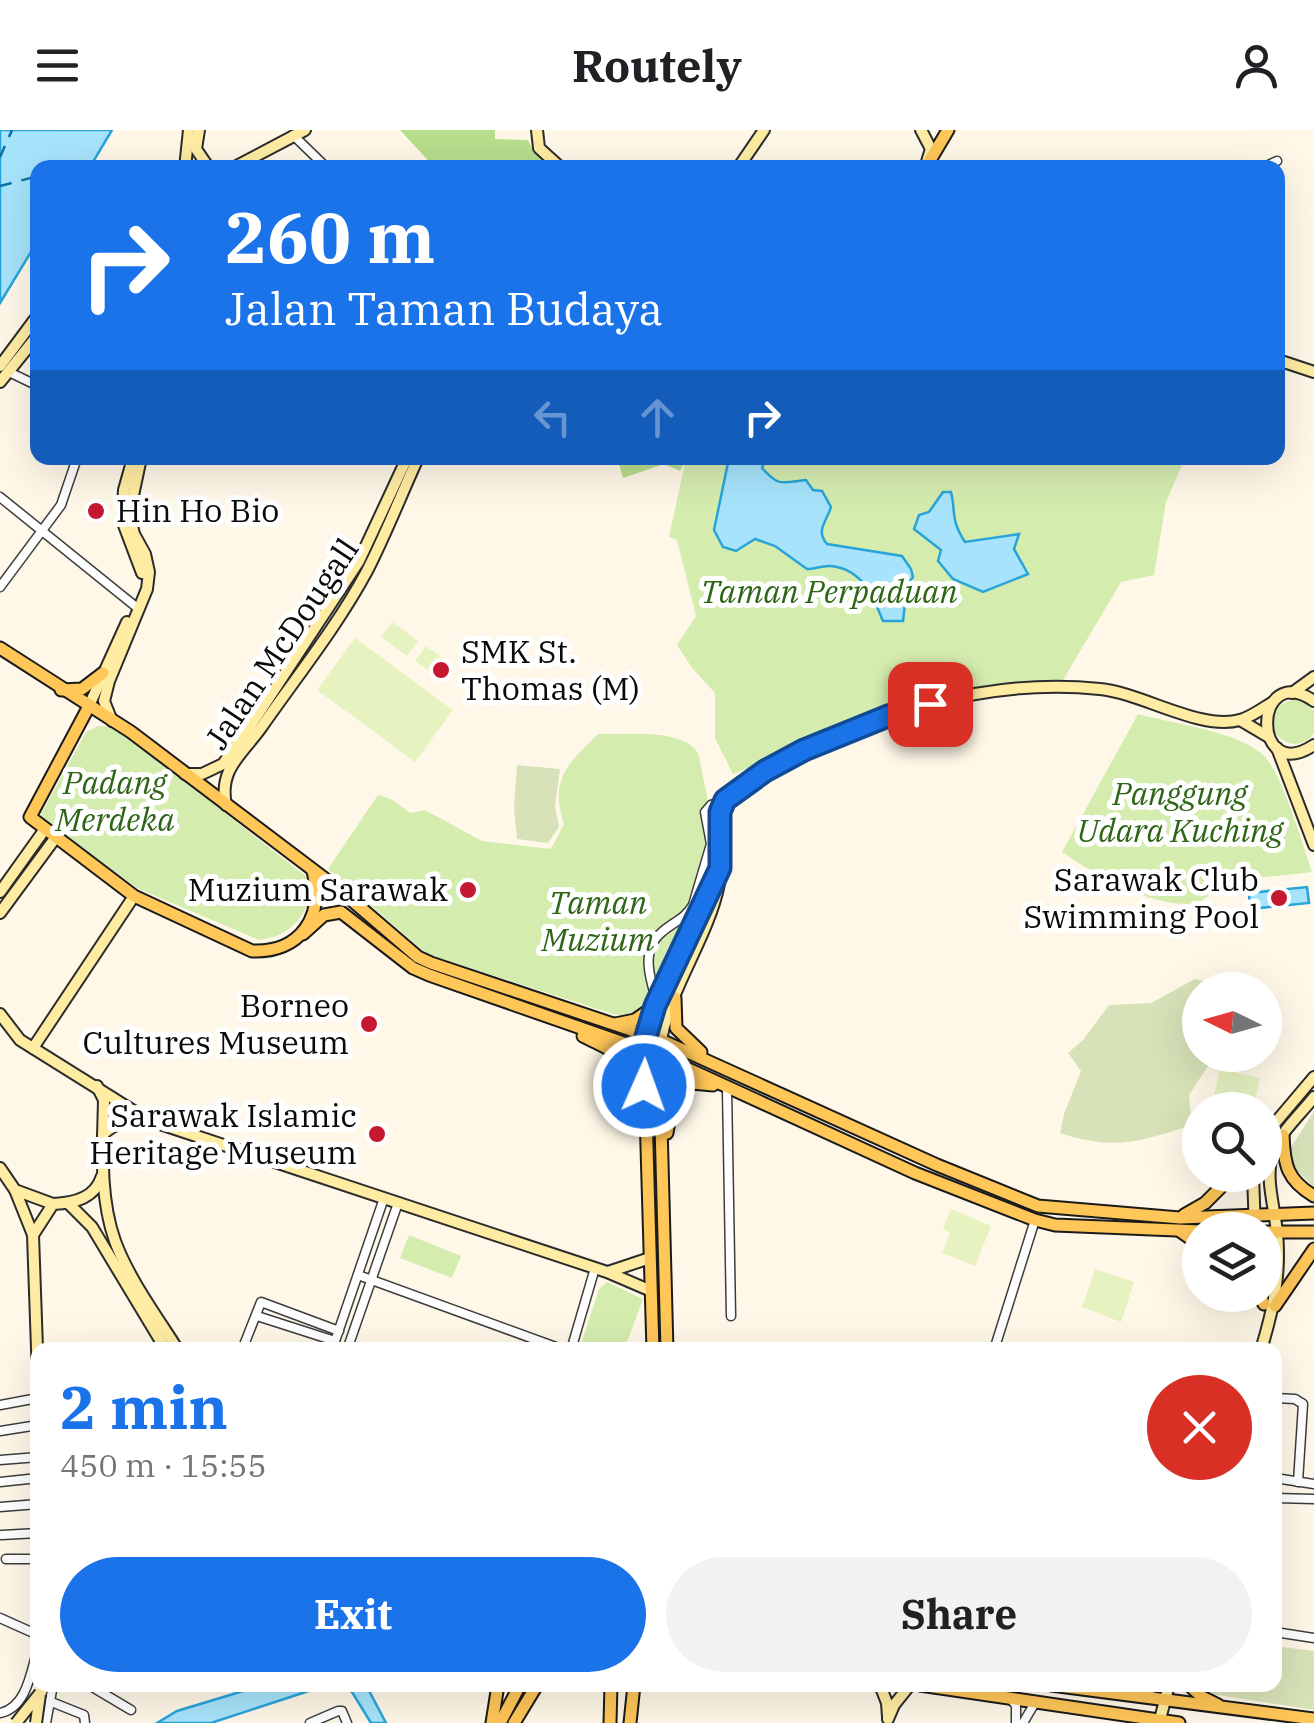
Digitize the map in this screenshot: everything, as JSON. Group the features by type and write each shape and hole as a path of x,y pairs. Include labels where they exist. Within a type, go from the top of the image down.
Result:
{"main road":[{"path":"185,160 189,130"},
{"path":"199,130 196,150 204,160"},
{"path":"248,160 305,130"},
{"path":"537,130 539,148 552,160"},
{"path":"743,160 764,130"},
{"path":"921,130 930,149 928,160"},
{"path":"930,160 948,130"},
{"path":"0,382 30,328"},
{"path":"4,369 30,343"},
{"path":"1285,362 1314,372"},
{"path":"131,465 122,504 124,526 142,575 134,606 88,708 30,819 134,896 252,950 270,952 286,948 324,915 341,912 413,968 658,1055 955,1190 1035,1220 1055,1225 1180,1224 1216,1192"},
{"path":"113,721 104,701 147,588 149,572 129,514 140,465"},
{"name":"Jalan McDougall","path":"184,774 202,774 222,764 251,725 358,561 404,465"},
{"name":"Jalan McDougall","path":"226,806 224,778 229,766 267,720 350,598 367,570 415,465"},
{"path":"0,648 113,721 314,872 418,957 647,1034 866,1134 1038,1206 1180,1224"},
{"path":"61,690 88,687 103,674"},
{"path":"1240,720 1314,677"},
{"path":"667,1342 658,1055 675,998 720,882 720,812 725,800 765,771 804,750 888,716 974,694 1074,687 1105,689 1202,718 1240,720 1268,736 1276,747 1314,845"},
{"path":"1291,693 1314,700"},
{"path":"1268,736 1265,718 1273,702"},
{"path":"1276,747 1292,753 1314,746"},
{"path":"2,885 51,833"},
{"path":"0,914 51,833"},
{"path":"650,1342 642,1050 656,1004 720,868"},
{"path":"303,934 316,898 314,872"},
{"path":"32,1048 134,896"},
{"path":"675,998 676,1028 711,1060"},
{"path":"610,1024 635,1020 656,1004"},
{"path":"0,1014 20,1040 148,1120 607,1272 648,1290"},
{"path":"542,1015 622,1055 632,1066 645,1106"},
{"path":"1282,1116 1314,1077"},
{"path":"663,1164 671,1106 677,1094 692,1082 727,1088"},
{"path":"96,1086 104,1100 107,1208 122,1258 173,1342"},
{"path":"1275,1212 1272,1151 1314,1098"},
{"path":"104,1134 131,1119 148,1120"},
{"path":"1283,1135 1284,1165 1290,1178 1314,1196"},
{"path":"0,1168 15,1190 33,1235 37,1342"},
{"path":"15,1190 53,1204 68,1203 85,1198 98,1187 104,1170"},
{"path":"68,1203 92,1227 161,1342"},
{"path":"33,1235 53,1204"},
{"path":"1282,1214 1314,1213"},
{"path":"1282,1232 1314,1232"},
{"path":"1282,1282 1314,1248"},
{"path":"607,1272 650,1258"},
{"path":"650,1275 650,1342"},
{"path":"1262,1342 1264,1312"},
{"path":"492,1723 497,1692"},
{"path":"500,1723 516,1692"},
{"path":"514,1723 533,1692"},
{"path":"610,1723 612,1692"},
{"path":"630,1723 633,1692"},
{"path":"883,1692 888,1721"},
{"path":"888,1721 904,1692"},
{"path":"968,1692 1179,1723"},
{"path":"1097,1692 1314,1719"},
{"path":"1124,1696 1136,1692"},
{"path":"1159,1722 1167,1692"},
{"path":"1197,1692 1226,1709"},
{"path":"16,1723 44,1693"},
{"path":"36,1723 44,1693"},
{"path":"1116,1713 1127,1723"}],"street":[{"path":"293,135 319,160"},
{"path":"4,369 30,382"},
{"path":"0,588 61,505 75,465"},
{"path":"0,497 134,606"},
{"path":"656,1004 648,974 648,955 655,939 688,914 693,905 711,844 705,812 725,800"},
{"path":"727,1088 731,1316"},
{"path":"332,1342 339,1331 384,1198"},
{"path":"350,1342 398,1203"},
{"path":"997,1342 1035,1220"},
{"path":"571,1342 595,1268"},
{"path":"358,1275 546,1342"},
{"path":"247,1342 262,1302 339,1331"},
{"path":"256,1316 328,1342"},
{"path":"1282,1398 1296,1399 1305,1410 1298,1482"},
{"path":"0,1406 30,1400"},
{"path":"0,1431 30,1426"},
{"path":"0,1460 30,1458"},
{"path":"0,1482 30,1479"},
{"path":"1282,1479 1314,1484"},
{"path":"1282,1498 1314,1499"},
{"path":"0,1507 30,1505"},
{"path":"2,1536 30,1534"},
{"path":"6,1558 30,1559"},
{"path":"0,1618 30,1632"},
{"path":"1282,1633 1314,1638"},
{"path":"5,1712 19,1703 30,1671"},
{"path":"101,1692 131,1710"},
{"path":"44,1693 46,1723"},
{"path":"44,1693 84,1715 86,1723"},
{"path":"1010,1698 1020,1723"},
{"path":"1020,1723 1036,1701"},
{"path":"310,1723 338,1711 347,1723"},
{"path":"5,1712 36,1723"}],"green space":[{"path":"400,130 495,130 495,139 528,140 534,153 544,160 428,160"},
{"path":"619,465 661,465 623,478"},
{"name":"Taman Perpaduan","path":"685,465 1182,465 1166,502 1154,575 1121,582 1059,687 892,711 733,774 715,738 715,693 677,645 696,616 677,540 669,537"},
{"path":"392,622 418,641 407,656 381,637"},
{"path":"355,638 453,710 415,762 317,690"},
{"path":"426,646 452,665 441,680 415,661"},
{"path":"1295,700 1311,706 1315,730 1311,738 1295,744 1279,738 1273,722 1279,706"},
{"name":"Panggung Udara Kuching","path":"1138,714 1223,735 1264,756 1285,794 1312,872 1238,881 1223,885 1195,903 1172,903 1122,887 1062,852"},
{"name":"Padang Merdeka","path":"98,726 112,727 124,734 308,878 311,897 291,927 277,936 259,940 139,889 42,820 41,814 86,732"},
{"name":"Taman Muzium","path":"598,734 654,734 692,746 699,755 712,824 713,864 703,894 662,980 639,1011 616,1015 427,954 328,869 378,795 410,813 425,810 482,841 551,849 564,824 559,795 564,773"},
{"path":"517,765 560,769 555,806 559,827 548,843 517,839"},
{"path":"1182,986 1182,1072 1204,1072 1191,1092 1182,1092 1182,1128 1112,1143 1060,1133 1081,1071 1068,1053 1109,1005 1151,1003"},
{"path":"1219,1072 1260,1078 1257,1092 1215,1092"},
{"path":"1314,1111 1314,1187 1290,1164 1290,1149"},
{"path":"951,1209 991,1226 975,1266 942,1253 950,1233 943,1229"},
{"path":"409,1235 461,1256 452,1278 400,1258"},
{"path":"1095,1269 1134,1282 1121,1322 1082,1307"},
{"path":"607,1282 643,1299 627,1342 582,1341 599,1289"},
{"path":"1282,1647 1314,1651 1314,1710 1205,1693 1282,1692"}],"water":[{"path":"0,130 112,130 94,160 30,160 30,254 0,303"},
{"path":"728,465 763,465 773,478 786,483 806,480 813,490 822,491 831,507 822,530 827,544 902,556 911,569 913,577 907,586 903,621 883,621 865,585 851,572 828,566 807,569 775,546 755,539 736,551 723,547 714,530"},
{"path":"943,492 951,492 955,521 965,542 1019,534 1014,549 1028,574 983,592 953,579 938,561 941,550 914,529 919,515 929,512"},
{"name":"Sarawak Club Swimming Pool","path":"1307,887 1309,903 1250,909 1249,893"},
{"path":"240,1692 306,1692 211,1723 157,1723 177,1711"},
{"path":"352,1692 370,1692 386,1723 371,1723"}],"ferry route":[{"path":"0,157 12,130"},
{"path":"0,186 30,178"}],"place":[{"name":"Hin Ho Bio","path":"96,511"},
{"name":"SMK St. Thomas (M)","path":"441,670"},
{"name":"Muzium Sarawak","path":"468,890"},
{"name":"Sarawak Club Swimming Pool","path":"1279,898"},
{"name":"Borneo Cultures Museum","path":"369,1024"},
{"name":"Sarawak Islamic Heritage Museum","path":"377,1134"}],"route":[{"path":"644,1086 642,1050 655,1006 688,940 711,880 720,868 720,812 728,795 804,750 888,716 930,704"}]}
